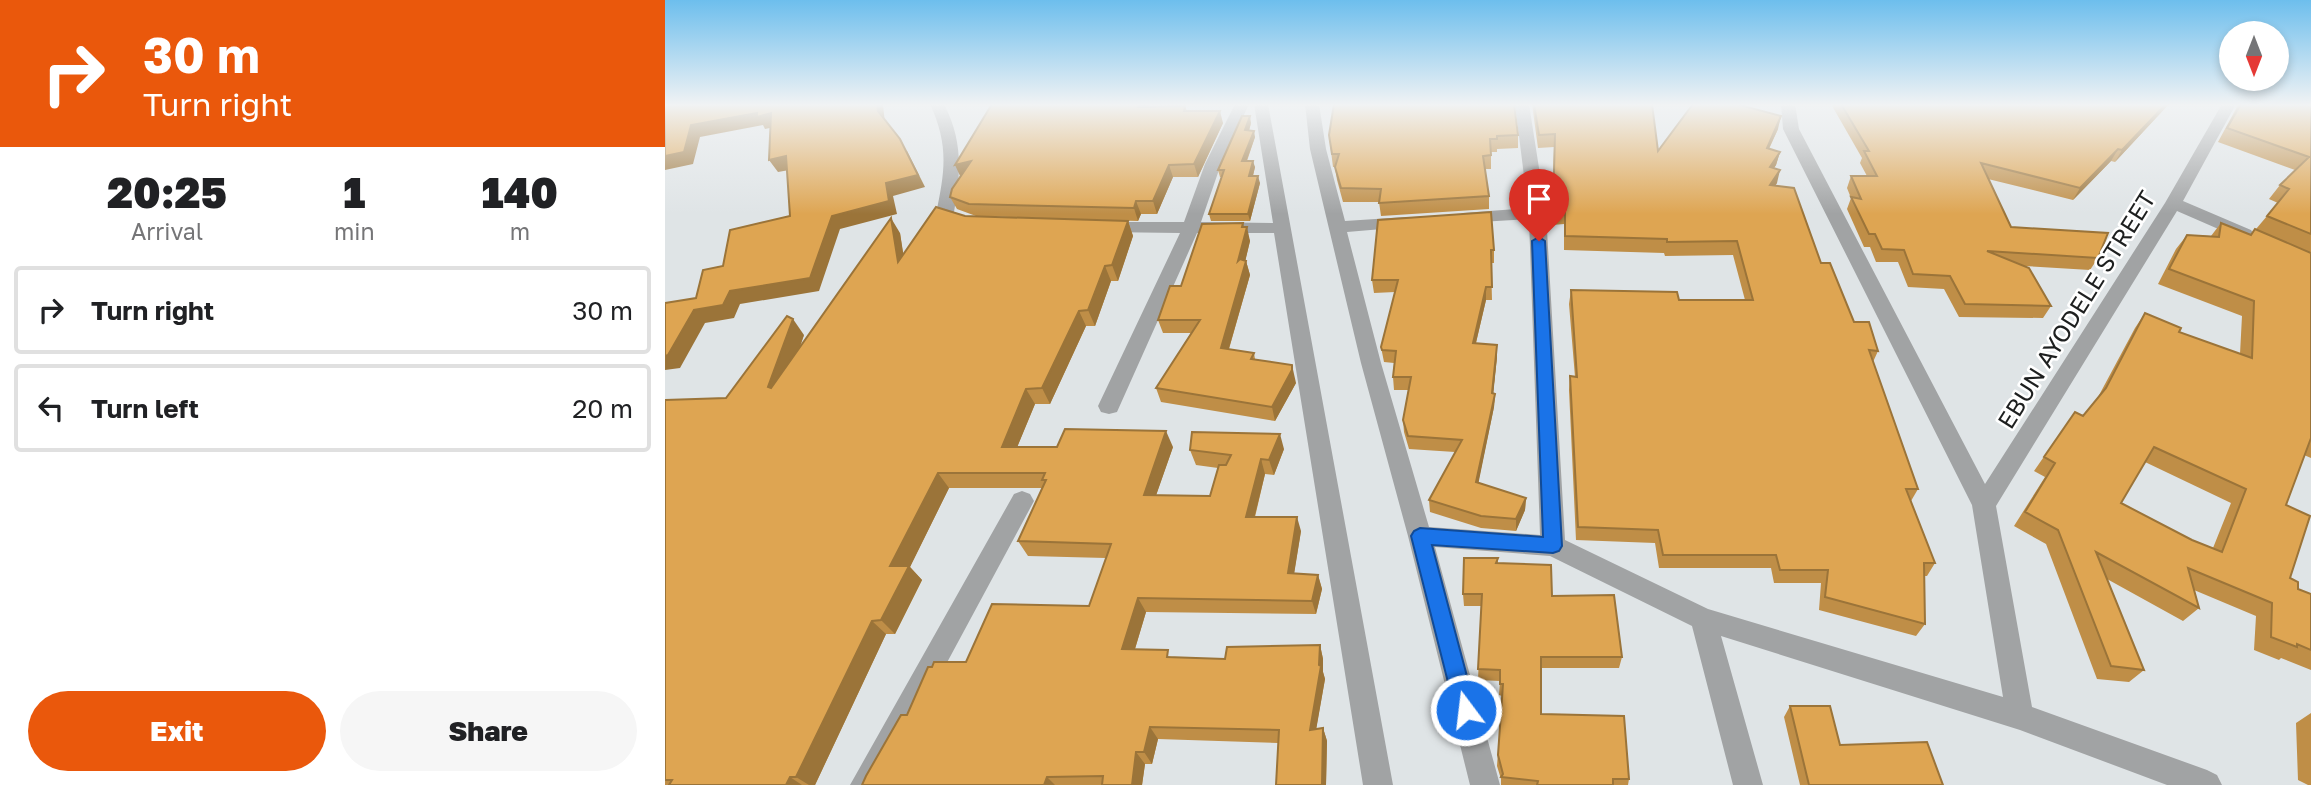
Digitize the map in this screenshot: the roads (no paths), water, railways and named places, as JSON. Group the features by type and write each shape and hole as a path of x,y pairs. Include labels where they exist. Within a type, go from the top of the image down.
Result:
{"street":[{"path":"953,141 954,171 945,214 958,221 986,224"},
{"path":"1108,406 1190,230 1213,164 1224,141"},
{"path":"1267,141 1378,785"},
{"path":"1317,141 1371,363 1420,536 1485,785"},
{"path":"1528,141 1537,213 1553,546"},
{"path":"1797,141 1984,505 2020,716"},
{"name":"EBUN AYODELE STREET","path":"1984,505 2173,202 2208,141"},
{"path":"2173,202 2261,242"},
{"path":"1444,220 1537,213"},
{"path":"1338,227 1418,222"},
{"path":"1081,227 1190,230 1283,228"},
{"path":"865,785 1022,501"},
{"path":"1420,536 1553,546 1703,619 2020,716 2207,785"},
{"path":"1703,619 1748,785"}]}
